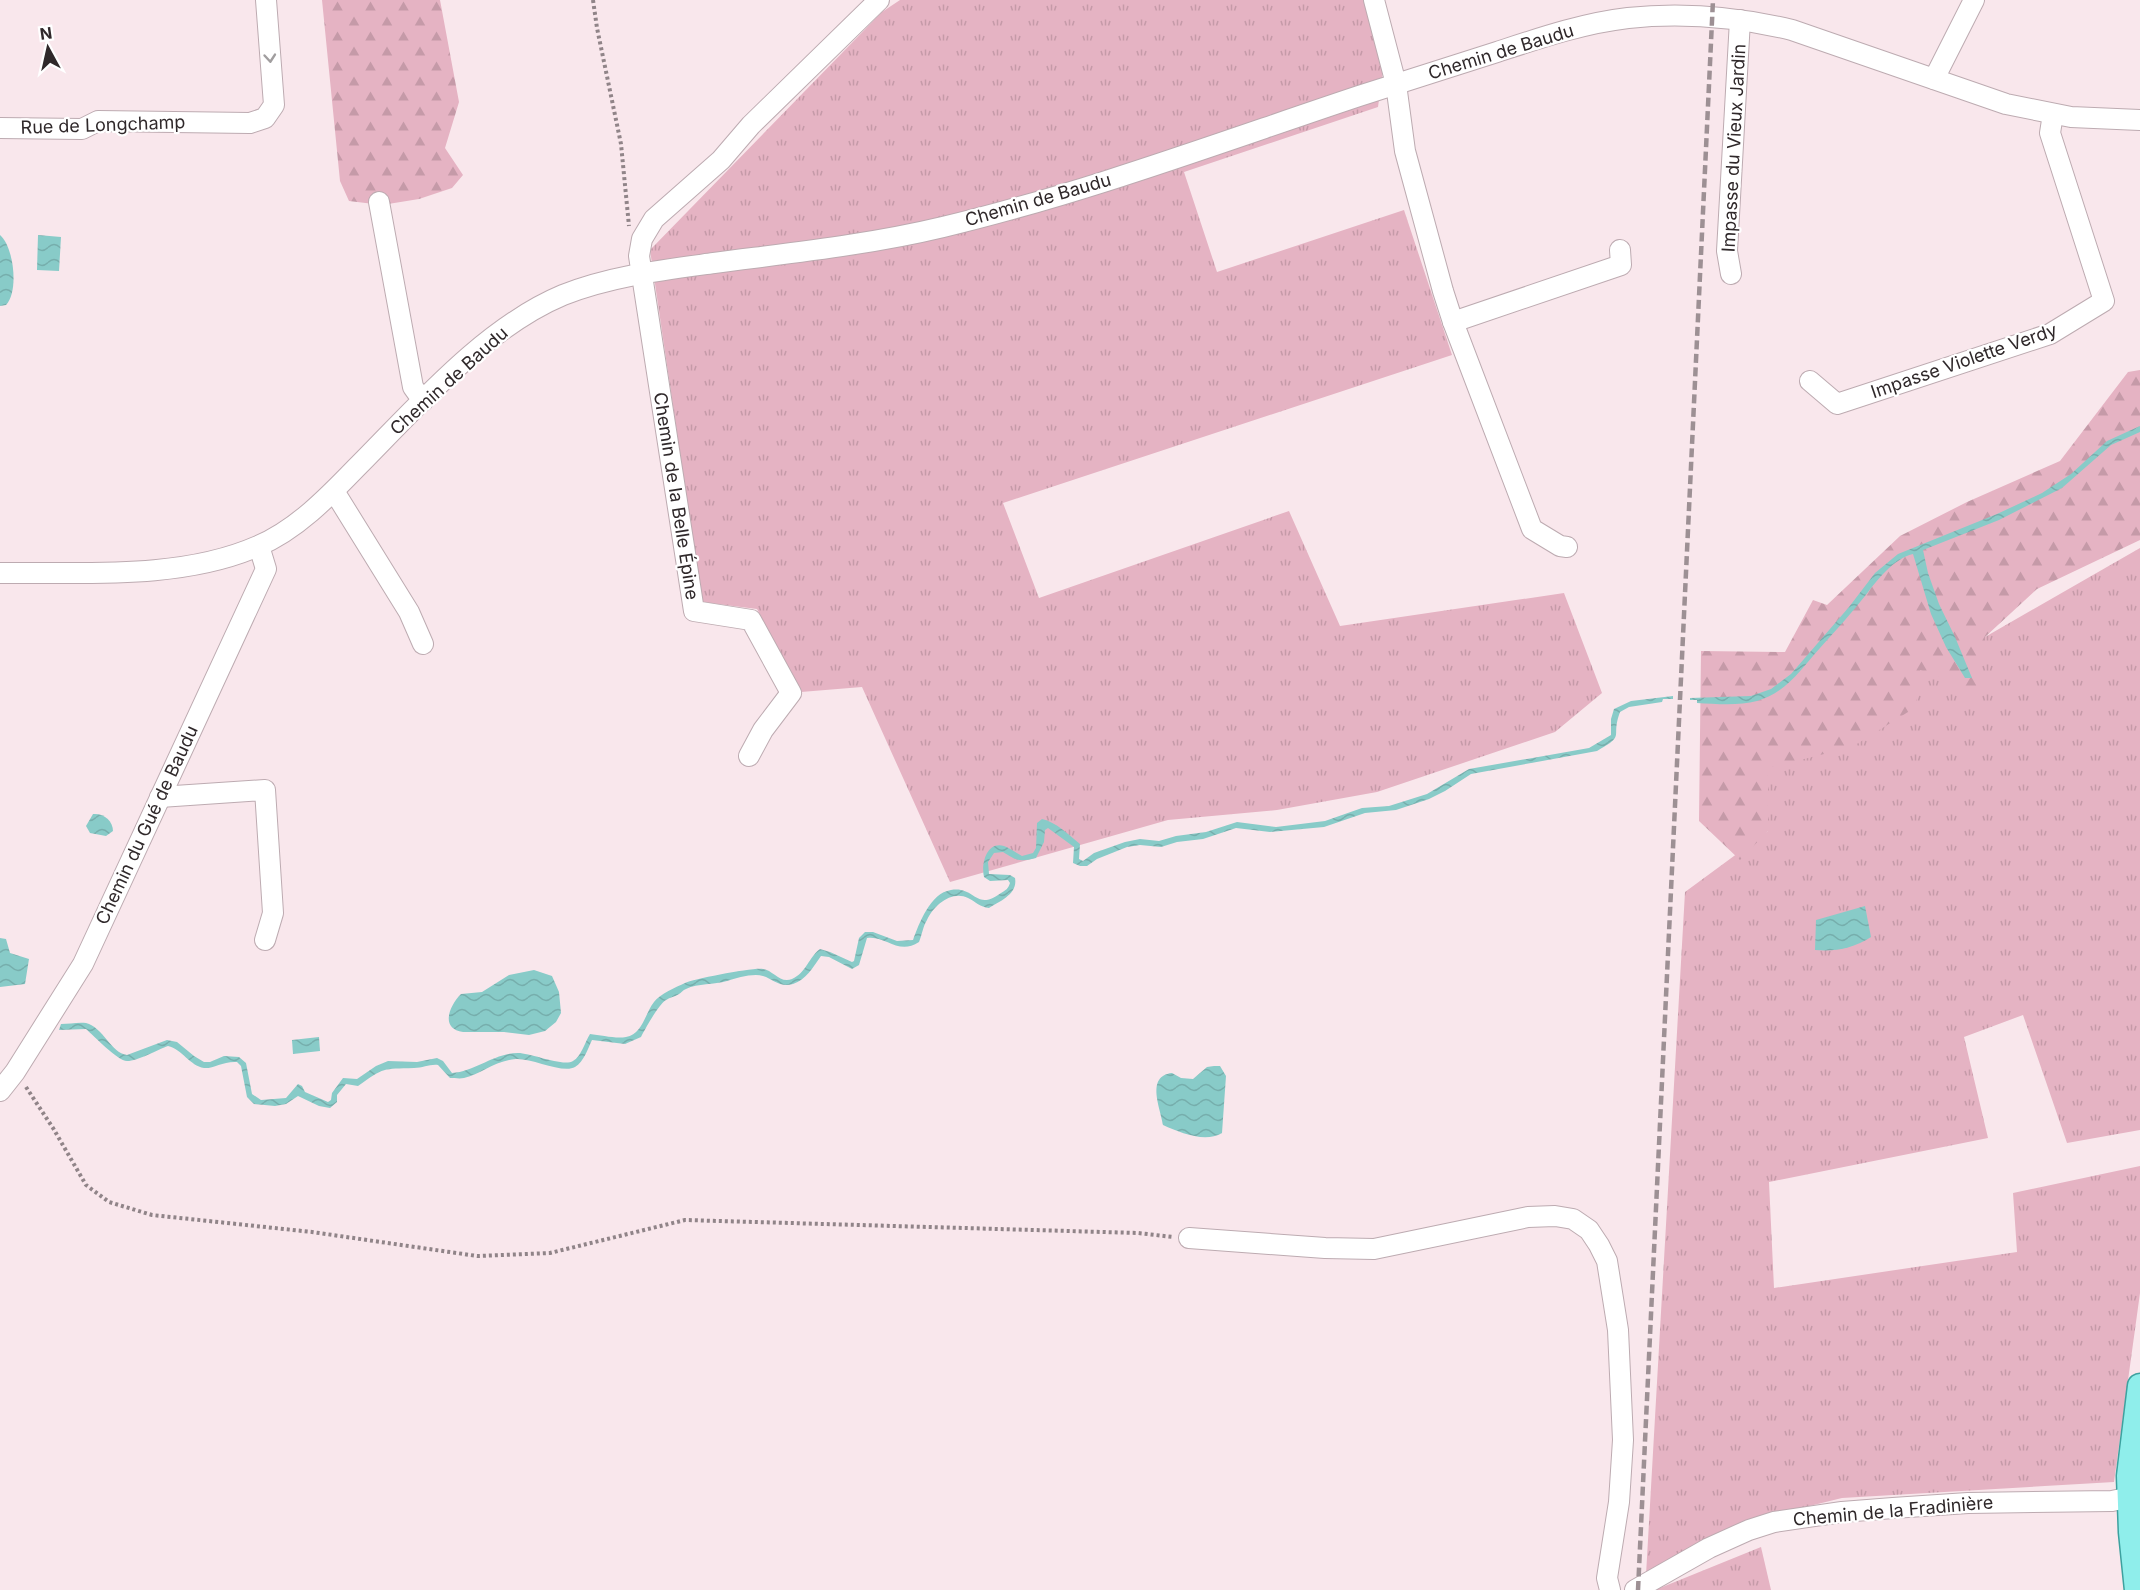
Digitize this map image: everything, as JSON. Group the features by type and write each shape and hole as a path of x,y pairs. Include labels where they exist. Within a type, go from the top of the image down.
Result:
{"main road":[{"path":"2137,1590 2135,1495 2131,1451 2140,1386"}],"street":[{"name":"Rue de Longchamp","path":"0,128 82,129 98,122 250,123 265,118 274,105 266,0"},
{"path":"642,273 639,256 642,238 654,219 721,160 751,125 879,0"},
{"path":"1374,0 1396,84 1405,151 1453,322 1532,529 1560,546 1567,547"},
{"path":"1934,79 1974,0"},
{"name":"Chemin de Baudu","path":"0,573 137,571 204,563 259,546 286,531 334,491 423,401 476,352 521,316 564,295 642,273 832,247 938,228 1036,203 1396,84 1551,35 1597,23 1630,18 1686,15 1740,20 1792,30 2006,104 2071,117 2140,120"},
{"name":"Impasse du Vieux Jardin","path":"1731,274 1727,251 1740,20"},
{"name":"Impasse Violette Verdy","path":"1810,381 1837,404 2050,334 2104,301 2050,133 2054,114"},
{"path":"379,202 413,387 423,401"},
{"path":"1453,322 1621,265 1620,250"},
{"name":"Chemin de la Belle Épine","path":"642,273 694,611 751,620 791,693 763,730 749,756"},
{"path":"334,491 409,612 423,644"},
{"name":"Chemin du Gué de Baudu","path":"0,1091 15,1072 83,964 266,569 259,546"},
{"path":"160,797 265,790 273,913 265,940"},
{"path":"1189,1238 1325,1248 1374,1248 1528,1217 1555,1215 1573,1219 1589,1230 1607,1261 1618,1330 1623,1440 1619,1502 1607,1578 1610,1590"},
{"name":"Chemin de la Fradinière","path":"1635,1590 1709,1548 1749,1530 1774,1522 1842,1512 1893,1508 1968,1503 2112,1501 2135,1495"}],"path":[{"path":"593,0 621,144 627,214 631,234 640,248"},
{"path":"15,1072 53,1128 86,1185 109,1202 152,1215 312,1232 477,1256 550,1252 686,1220 1138,1233 1189,1238"}],"green space":[{"path":"322,0 440,0 459,102 445,148 463,175 452,188 419,199 382,205 349,201 340,181"},
{"path":"900,0 1367,0 1383,71 1378,107 1184,172 1217,272 1404,210 1452,355 1003,503 1039,598 1289,511 1340,626 1564,593 1602,693 1555,732 1377,792 1277,810 1168,820 950,882 862,687 801,692 757,609 702,602 650,250 882,12"},
{"path":"2140,370 2140,540 2037,589 1985,637 1978,690 1920,670 1916,707 1852,747 1768,768 1768,831 1740,860 1699,821 1701,651 1785,652 1813,600 1827,605 1900,536 1967,502 2060,461 2128,372"},
{"path":"2140,548 2140,1130 2067,1143 2023,1015 1964,1037 1988,1138 1769,1182 1774,1288 2017,1252 2013,1193 2140,1166 2140,1293 2114,1482 1842,1498 1757,1519 1646,1575 1685,892 1768,831 1765,765 1919,670 1985,637"},
{"path":"1761,1547 1771,1590 1655,1590"}],"water":[{"path":"0,235 9,249 14,280 10,299 6,305 0,306"},
{"path":"38,235 61,237 59,271 37,270"},
{"path":"2140,426 2140,432 2111,445 2062,488 1999,520 1923,550 1939,604 1972,678 1965,678 1946,647 1931,614 1913,554 1899,560 1886,571 1800,671 1777,692 1757,701 1743,704 1697,703 1697,700 1690,700 1690,698 1751,696 1771,689 1791,674 1875,573 1898,554 2042,493 2071,474 2107,441"},
{"path":"1673,696 1673,699 1629,707 1620,712 1615,738 1597,751 1471,774 1429,799 1396,810 1365,813 1324,827 1270,832 1236,828 1203,839 1177,842 1161,847 1140,845 1127,847 1097,859 1087,866 1073,863 1074,847 1048,828 1045,830 1044,842 1036,858 1019,860 1003,852 994,853 988,862 989,874 1010,875 1015,878 1015,884 1011,893 989,908 962,896 950,897 930,914 919,942 905,947 880,939 867,938 859,965 852,969 829,957 821,956 805,976 793,984 780,984 755,975 685,989 663,1002 641,1037 625,1044 592,1040 581,1062 570,1069 516,1059 501,1062 477,1074 462,1078 450,1078 438,1065 389,1069 379,1072 358,1086 346,1084 337,1095 337,1102 330,1108 319,1106 298,1096 286,1104 275,1106 254,1104 247,1097 241,1066 237,1062 199,1067 178,1050 168,1046 127,1061 112,1053 86,1029 59,1030 61,1024 86,1023 92,1025 116,1050 127,1055 167,1040 177,1042 204,1062 224,1056 239,1057 246,1063 252,1094 261,1100 286,1098 298,1084 305,1092 328,1102 343,1078 357,1079 388,1061 417,1062 437,1058 443,1061 452,1073 461,1072 501,1056 518,1053 555,1061 573,1061 590,1034 618,1038 632,1035 640,1028 657,999 685,983 758,969 767,970 784,980 792,979 801,973 820,949 852,962 859,938 865,932 873,932 897,941 913,940 926,910 944,892 966,891 986,900 1007,889 1010,883 1008,880 990,881 984,877 983,866 986,855 989,850 998,845 1022,856 1033,853 1036,848 1037,823 1042,819 1057,826 1080,844 1079,859 1083,861 1094,853 1125,842 1140,839 1159,841 1206,832 1237,822 1276,827 1325,821 1362,808 1389,806 1427,794 1469,769 1589,748 1611,735 1611,719 1614,709 1631,701"},
{"path":"93,814 107,818 113,831 106,836 90,833 86,826"},
{"path":"1865,906 1871,937 1844,948 1815,950 1816,920"},
{"path":"0,938 6,939 10,953 29,959 25,984 0,987"},
{"path":"534,970 552,976 559,992 561,1013 556,1022 545,1031 529,1035 504,1032 463,1032 451,1026 450,1011 461,994 482,992 509,975"},
{"path":"319,1037 320,1051 293,1054 292,1040"},
{"path":"1220,1066 1226,1076 1222,1133 1201,1137 1185,1134 1163,1125 1157,1094 1159,1080 1164,1075 1172,1073 1181,1078 1193,1079 1207,1067"}],"railway":[{"path":"1638,1590 1713,0"}]}
